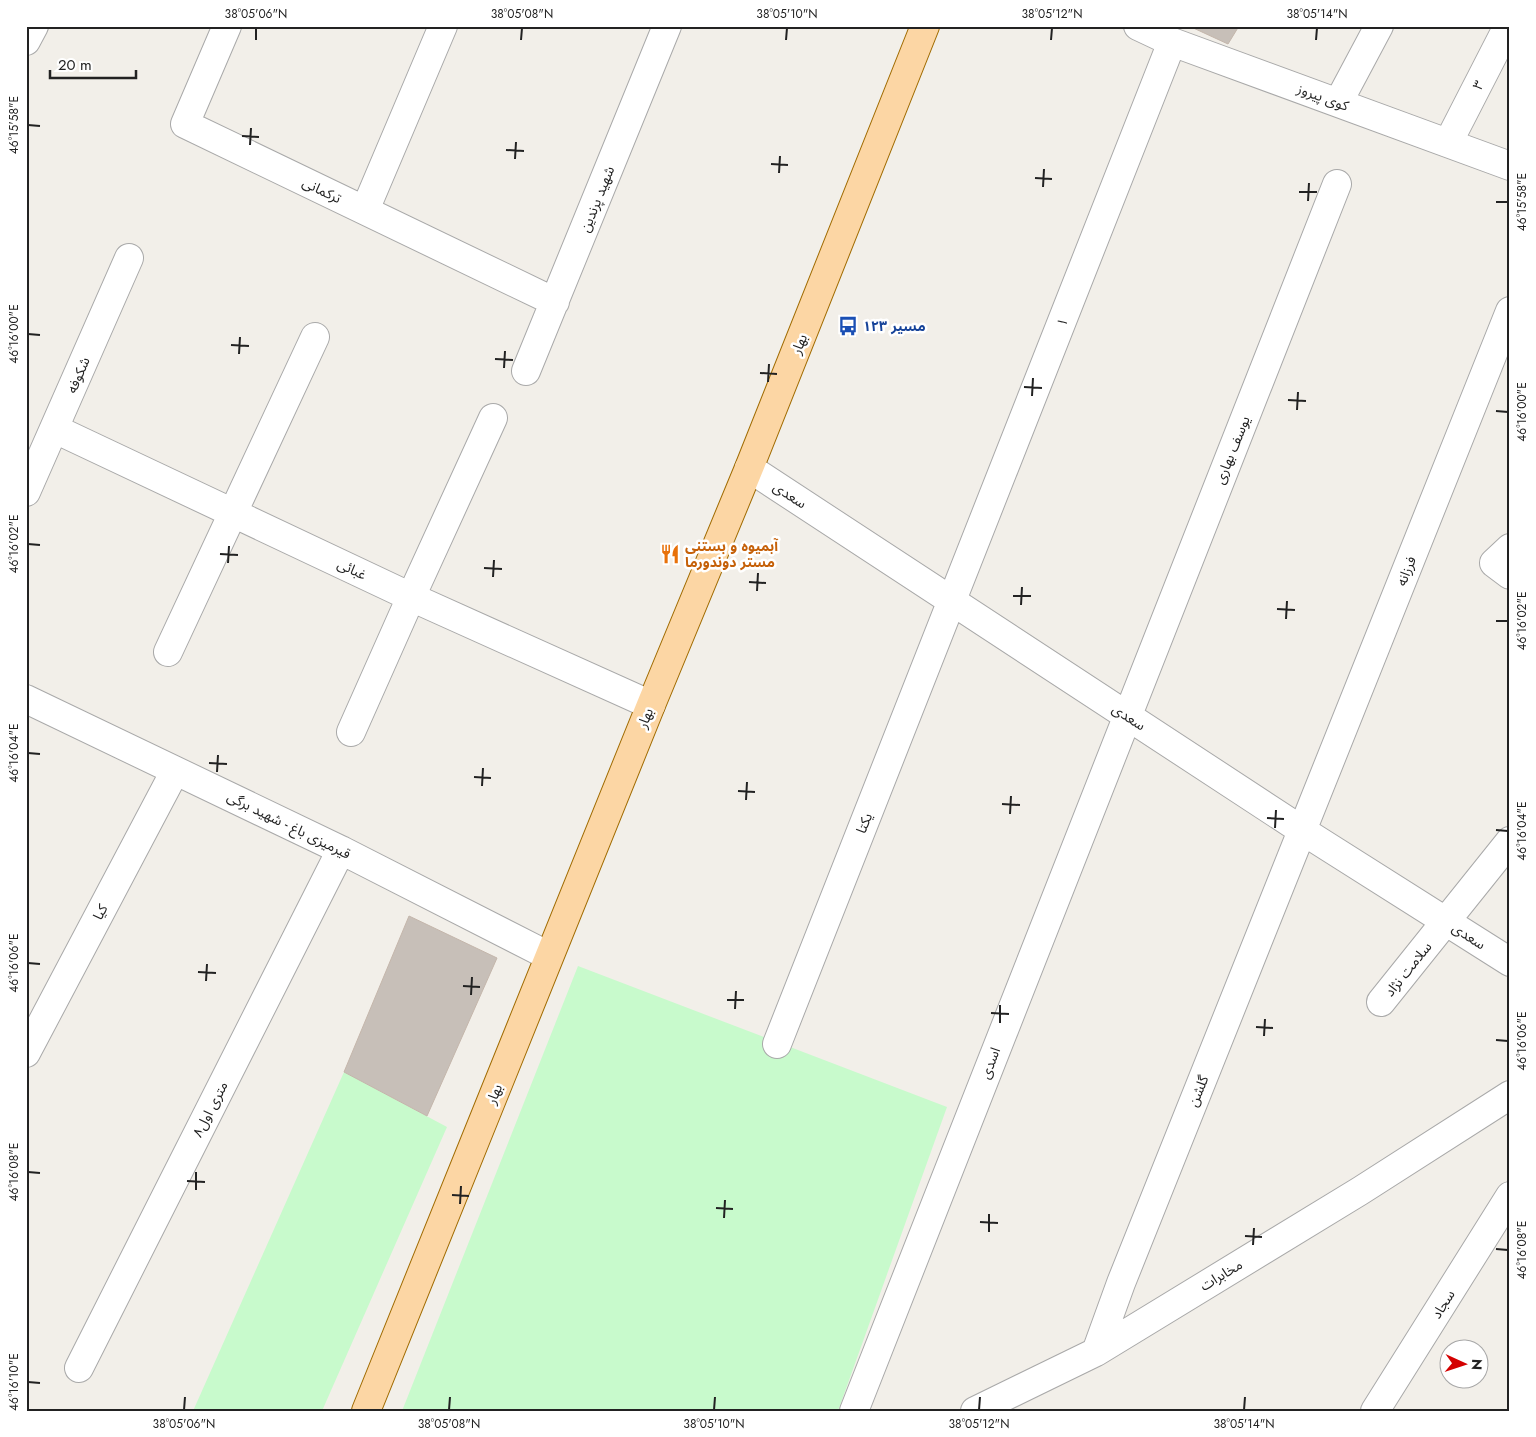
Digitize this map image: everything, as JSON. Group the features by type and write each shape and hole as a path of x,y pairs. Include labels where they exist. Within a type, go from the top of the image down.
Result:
{"main road":[{"name":"بهار","path":"366,1411 549,956 749,468 925,26"}],"street":[{"path":"26,42 34,26"},
{"name":"ترکمانی","path":"228,26 185,124 555,302"},
{"path":"365,210 443,26"},
{"name":"شهید پرندین","path":"526,371 667,26"},
{"name":"کوی پیروز","path":"1138,26 1172,42 1510,166"},
{"path":"1338,103 1379,26"},
{"name":"۳","path":"1448,143 1508,26"},
{"name":"۱","path":"952,602 1172,42"},
{"name":"یوسف بهاری","path":"1126,715 1337,184"},
{"name":"شکوفه","path":"26,492 129,258"},
{"name":"فرزانه","path":"1303,830 1510,311"},
{"path":"168,652 315,337"},
{"path":"351,732 493,418"},
{"name":"غبائی","path":"54,430 411,597 651,705"},
{"name":"سعدی","path":"749,468 1303,830 1510,962"},
{"path":"1510,548 1494,563 1510,575"},
{"name":"یکتا","path":"777,1044 952,602"},
{"name":"قیرمیزی باغ - شهید برگی","path":"26,699 341,850 549,956"},
{"name":"اسدی","path":"854,1411 1126,715"},
{"name":"کیا","path":"26,1053 175,771"},
{"name":"گلشن","path":"1096,1352 1121,1283 1303,830"},
{"name":"سلامت نژاد","path":"1381,1002 1510,842"},
{"name":"۸متری اول","path":"79,1368 341,850"},
{"name":"مخابرات","path":"975,1411 1096,1352 1360,1191 1510,1094"},
{"name":"سجاد","path":"1375,1411 1510,1196"}],"green space":[{"path":"578,966 947,1107 838,1411 402,1411"},
{"path":"344,1072 447,1127 322,1411 193,1411"}],"building":[{"path":"1189,26 1239,26 1228,44"},
{"path":"409,916 497,958 427,1116 344,1072"}],"place":[{"name":"مسیر ۱۲۳","path":"848,326"},
{"name":"آبمیوه و بستنی مستر دوندورما","path":"670,554"}]}
